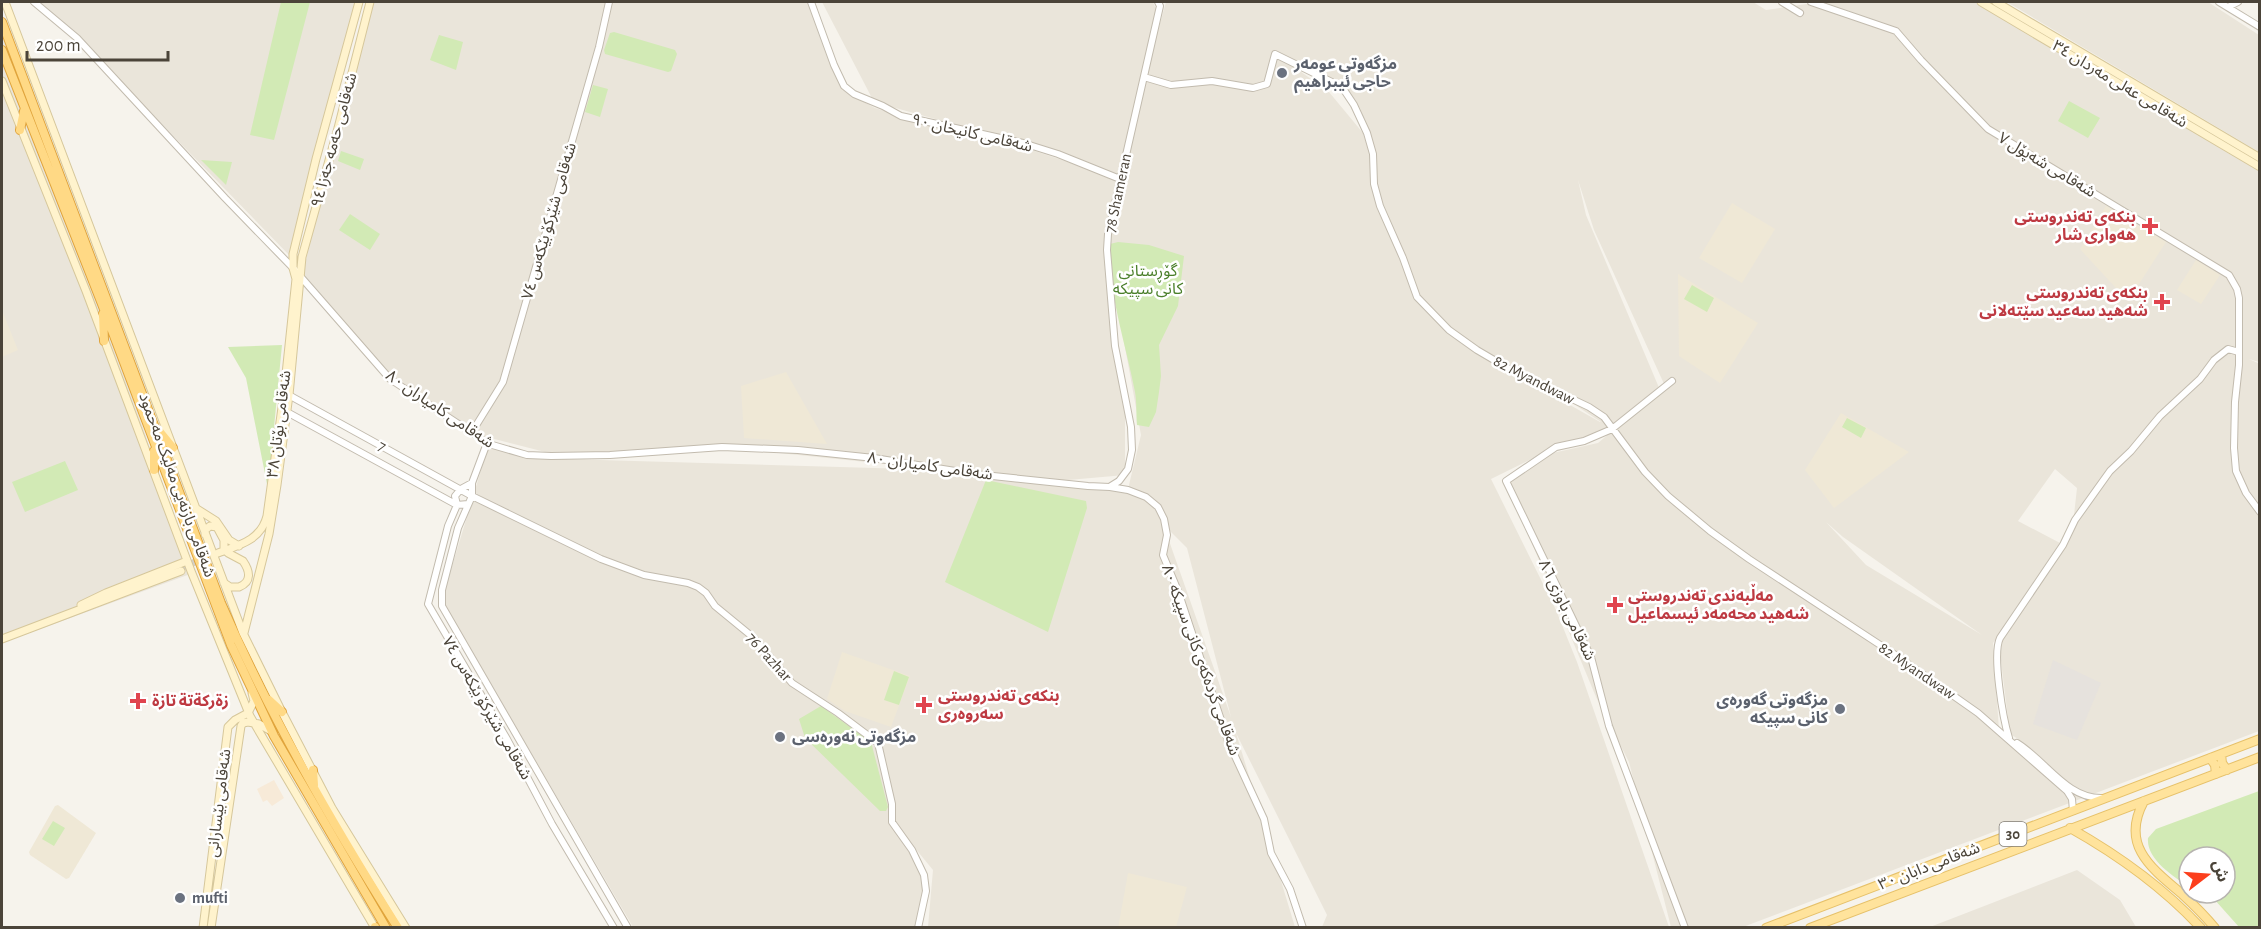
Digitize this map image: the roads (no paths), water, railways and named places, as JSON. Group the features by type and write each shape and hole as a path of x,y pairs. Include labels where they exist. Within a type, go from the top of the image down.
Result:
{"highway":[{"name":"شەقامی بازنەیی مەلیک مەحمود","path":"2,22 130,344 153,423 221,603 243,653 315,789 402,926"},
{"name":"شەقامی بازنەیی مەلیک مەحمود","path":"2,50 102,304 231,645 271,731 386,927"},
{"path":"20,130 24,110"},
{"path":"102,304 104,340"},
{"path":"153,423 173,448"},
{"path":"154,445 154,470"},
{"path":"264,695 282,712"},
{"path":"313,770 315,789"}],"main road":[{"path":"5,2 130,344 173,448 243,633 358,857"},
{"name":"شەقامی حەمە جەزا ٩٤","path":"293,268 293,255 316,159 359,2"},
{"name":"شەقامی حەمە جەزا ٩٤","path":"301,279 302,257 339,128 370,2"},
{"name":"شەقامی عەلی مەردان ٣٤","path":"1981,2 2024,22 2259,158"},
{"name":"شەقامی عەلی مەردان ٣٤","path":"1996,2 2024,22 2259,167"},
{"path":"2,81 86,291 190,571 248,713 375,927"},
{"name":"شەقامی بۆتان ٣٨","path":"287,394 296,279 293,268"},
{"name":"شەقامی بۆتان ٣٨","path":"223,553 254,538 266,522 287,394 301,279"},
{"name":"شەقامی بۆتان ٣٨","path":"243,653 243,633 273,511 284,411"},
{"path":"194,505 216,521 229,540 239,546"},
{"name":"شەقامی بۆتان ٣٨","path":"223,553 256,541 265,530 273,511"},
{"path":"205,534 207,527 217,527 224,540 223,553 239,557 249,577 248,582 239,587 230,586 223,580"},
{"path":"80,608 106,593 187,561"},
{"path":"2,637 180,570"},
{"path":"80,608 109,602 190,571"},
{"path":"248,713 254,701 252,691"},
{"name":"شەقامی بێسارانی","path":"203,927 228,732 231,723 248,713"},
{"path":"253,722 271,731"},
{"name":"شەقامی بێسارانی","path":"212,927 239,735 243,723 253,722"},
{"path":"228,732 239,735"},
{"name":"شەقامی دابان ٣٠","path":"1766,927 2259,739"},
{"path":"2221,754 2222,763 2227,770"},
{"name":"شەقامی دابان ٣٠","path":"1810,927 2259,757"},
{"path":"2210,758 2215,765 2216,774"},
{"path":"2144,801 2135,828 2140,852 2154,870 2215,927"},
{"path":"2070,828 2108,850 2143,875 2201,927"},
{"path":"1896,878 1892,886 1895,892 1899,893"},
{"path":"1876,885 1885,890 1886,894 1882,900"}],"street":[{"name":"شەقامی کامیاران ٨٠","path":"34,2 76,38 293,268 390,379 487,443 527,455 557,456 610,455 722,447 798,450 874,458 974,474 1110,487"},
{"name":"شەقامی شێرکۆ بێکەس ٧٤","path":"472,432 503,382 596,56 609,2"},
{"name":"شەقامی کانیخان ٩٠","path":"811,2 816,21 834,65 844,86 854,94 901,117 1023,143 1058,154 1120,179"},
{"name":"78 Shameran","path":"1110,487 1119,481 1128,469 1132,450 1131,427 1115,346 1107,250 1108,234 1160,6 1158,2"},
{"path":"1782,2 1800,13"},
{"name":"شەقامی شەپۆل ٧","path":"1811,2 1896,31 1988,129 2229,275 2239,298 2240,352 2235,402 2234,448 2236,471 2246,493 2259,512"},
{"path":"2219,2 2259,27"},
{"path":"2228,8 2238,2"},
{"name":"82 Myandwaw","path":"1144,77 1171,85 1212,81 1253,88 1267,84 1275,54 1342,87 1366,130 1373,154 1374,184 1380,206 1417,297 1449,330 1477,350 1604,417 1645,472 1668,496 1710,531 1918,670 1978,713 2009,739"},
{"path":"2073,811 2073,802 2069,793 2009,739 2004,719 1996,651 2000,638 2063,545 2075,520 2117,463 2131,451 2160,416 2200,379 2217,356 2228,349 2240,352"},
{"name":"شەقامی باوزی ٨٦","path":"1672,381 1612,429 1584,441 1556,447 1506,481 1591,657 1609,726 1684,927"},
{"name":"7","path":"287,394 479,500"},
{"path":"284,411 457,505 468,504"},
{"name":"شەقامی شێرکۆ بێکەس ٧٤","path":"487,443 472,483 472,496 458,528 442,590 442,606 628,927"},
{"path":"461,489 472,483"},
{"name":"شەقامی گردەکەی کانی سپیکە ٨٠","path":"1110,487 1128,490 1146,497 1158,507 1164,519 1167,535 1163,555 1178,591 1228,741 1264,819 1271,853 1290,889 1303,927"},
{"name":"شەقامی شێرکۆ بێکەس ٧٤","path":"461,489 455,496 457,505 448,526 428,599 430,609 507,740 552,824 614,927"},
{"name":"76 Pazhar","path":"479,500 602,559 644,575 698,587 706,593 715,606 754,638 792,683 876,740 880,747 892,804 892,822 912,850 924,875 926,891 918,927"},
{"path":"2009,739 2031,753 2078,794 2093,798 2109,798"}],"tunnel":[{"path":"180,568 218,553"}],"place":[{"name":"مزگەوتی عومەر حاجی ئیبراهیم","path":"1282,73"},
{"name":"بنکەی تەندروستی هەواری شار","path":"2150,226"},
{"name":"بنکەی تەندروستی شەهید سەعید سێتەلانی","path":"2162,302"},
{"name":"مەڵبەندی تەندروستی شەهید محەمەد ئیسماعیل","path":"1615,605"},
{"name":"زةركةتة تازة","path":"138,701"},
{"name":"بنکەی تەندروستی سەروەری","path":"924,705"},
{"name":"مزگەوتی گەورەی کانی سپیکە","path":"1840,709"},
{"name":"مزگەوتی نەورەسی","path":"780,737"},
{"name":"mufti","path":"180,898"}],"park label":[{"name":"گۆڕستانی کانی سپیکە","path":"1148,280"}]}
